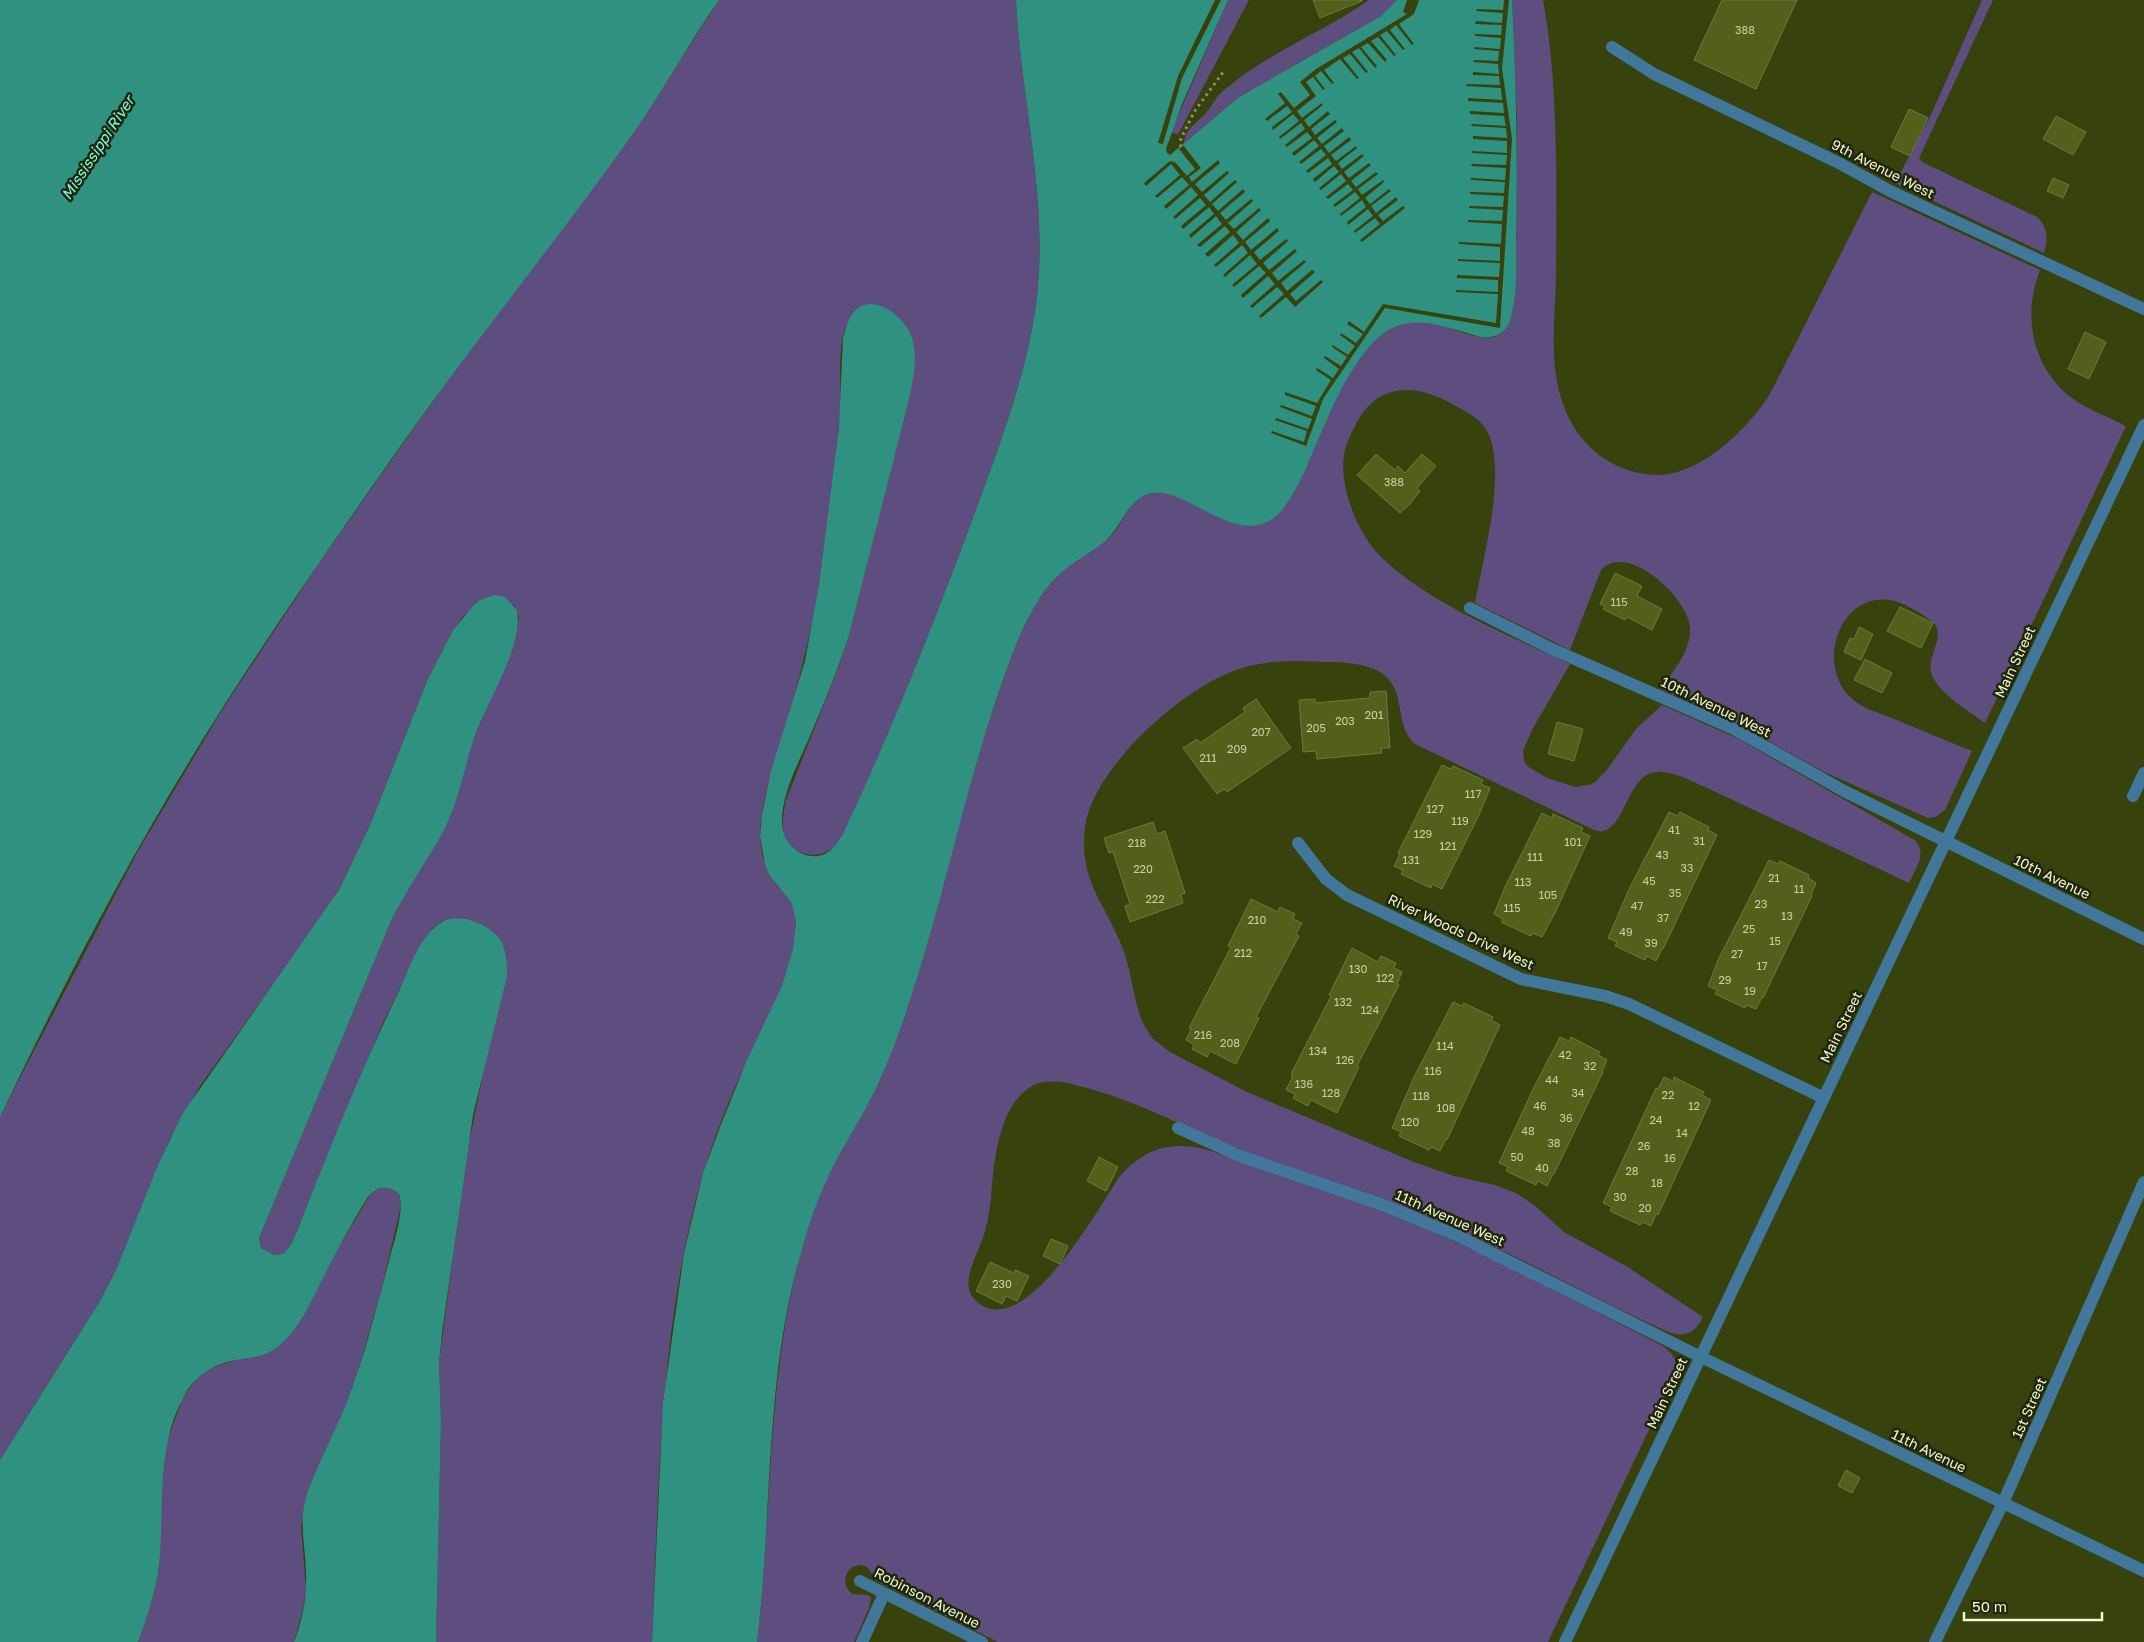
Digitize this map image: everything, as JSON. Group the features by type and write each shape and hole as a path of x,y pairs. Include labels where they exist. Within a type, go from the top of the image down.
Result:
{"street":[{"name":"9th Avenue West","path":"1612,47 1654,74 1839,163 1890,191 2144,308"},
{"name":"Main Street","path":"1565,1642 2144,425"},
{"name":"10th Avenue West","path":"1470,608 1561,653 1725,724 1821,779 1946,842"},
{"path":"2133,796 2144,774"},
{"name":"10th Avenue","path":"1946,842 2144,939"},
{"name":"River Woods Drive West","path":"1298,843 1329,882 1340,891 1364,904 1521,978 1539,984 1605,996 1629,1004 1824,1098"},
{"name":"11th Avenue West","path":"1178,1128 1240,1156 1389,1208 1440,1228 1701,1357"},
{"name":"1st Street","path":"1935,1642 2003,1503 2144,1182"},
{"name":"11th Avenue","path":"1701,1357 2144,1571"},
{"name":"Robinson Avenue","path":"860,1581 982,1642"},
{"path":"862,1642 884,1594"}],"path":[{"path":"1181,147 1180,141 1194,112 1224,71"}],"shaded area":[{"path":"719,0 1016,0 1037,185 1039,222 1037,296 1033,324 1011,411 1001,440 941,602 895,718 844,834 837,844 825,853 811,855 797,851 787,841 783,826 786,800 839,666 849,635 913,378 872,304 863,306 851,316 844,334 840,356 840,415 836,463 815,609 804,658 768,785 760,833 766,867 773,880 793,906 796,925 794,943 790,964 780,992 741,1073 717,1132 702,1177 688,1234 677,1291 669,1349 660,1466 652,1642 436,1642 441,1420 439,1363 466,1158 484,1069 462,918 441,922 432,929 417,953 383,1023 291,1245 283,1254 274,1255 261,1248 259,1238 391,921 402,898 450,817 474,737 516,636 519,617 514,605 465,614 453,630 427,681 371,823 339,890 200,1086 170,1139 117,1268 100,1301 0,1460 0,1117 138,851 222,710 317,566 406,439 466,355 632,134"},
{"path":"1228,0 1249,0 1180,131 1177,134 1171,132"},
{"path":"1369,0 1397,0 1381,16 1239,97 1184,143 1189,130 1206,113 1220,94 1239,78 1275,54 1332,23"},
{"path":"1512,0 1543,0 1544,5 1552,71 1556,137 1554,358 1556,375 1559,393 1571,422 1579,435 1599,455 1625,469 1639,473 1654,475 1671,474 1704,460 1735,436 1770,394 1872,192 2040,270 2032,305 2032,322 2034,340 2048,372 2058,386 2072,398 2126,426 1985,723 1954,701 1934,680 1931,665 1938,631 1930,620 1916,611 1895,601 1872,601 1857,608 1846,619 1838,634 1834,651 1835,668 1840,684 1851,698 1870,710 1972,751 1945,810 1936,817 1928,818 1822,771 1737,723 1660,689 1688,645 1690,628 1687,616 1669,589 1641,568 1626,563 1613,563 1601,570 1570,650 1475,603 1491,518 1495,473 1494,452 1489,435 1482,424 1468,413 1423,392 1396,391 1384,395 1373,402 1363,413 1351,434 1345,452 1343,468 1347,495 1364,535 1380,556 1422,589 1446,604 1496,630 1570,664 1533,728 1523,751 1524,761 1527,766 1547,778 1575,787 1589,785 1606,771 1636,729 1662,705 1739,739 1916,841 1919,846 1920,857 1909,883 1703,786 1668,772 1655,772 1645,776 1637,784 1619,818 1612,826 1604,831 1594,830 1415,744 1405,728 1398,699 1390,681 1383,674 1370,667 1347,663 1299,661 1273,662 1248,666 1224,675 1204,686 1182,700 1138,738 1119,760 1091,805 1085,827 1084,847 1086,865 1096,894 1125,955 1139,1013 1152,1038 1170,1052 1249,1093 1414,1162 1454,1176 1495,1185 1518,1194 1534,1205 1564,1232 1626,1266 1703,1317 1694,1330 1686,1334 1671,1333 1510,1254 1430,1219 1268,1161 1121,1099 1074,1085 1056,1082 1034,1085 1022,1094 1005,1119 996,1151 987,1223 969,1276 968,1285 970,1293 975,1300 994,1309 1015,1305 1037,1289 1058,1266 1096,1214 1120,1176 1130,1166 1150,1152 1172,1146 1184,1146 1211,1151 1404,1218 1497,1261 1661,1345 1673,1357 1676,1364 1676,1373 1548,1642 998,1642 880,1583 866,1566 857,1565 848,1571 845,1578 847,1588 852,1594 868,1595 871,1599 854,1642 757,1642 773,1424 783,1337 802,1247 824,1185 874,1091 889,1058 922,959 979,753 1020,635 1034,607 1053,581 1076,560 1109,538 1130,507 1146,494 1155,492 1165,493 1188,501 1233,522 1250,525 1262,524 1306,466 1334,402 1353,368 1364,352 1392,328 1409,322 1420,321 1442,325 1474,336 1484,338 1495,337 1516,258 1517,124"},
{"path":"1982,0 1993,0 1919,158 1922,162 2037,217 2041,221 2046,234 2044,253 1895,183 1930,117"},
{"path":"384,1187 393,1189 399,1194 401,1206 380,1295 358,1371 347,1403 317,1470 301,1526 306,1589 294,1642 138,1642 154,1594 159,1567 161,1482 166,1444 183,1397 198,1377 209,1369 281,1344 304,1313 338,1249 370,1195"}],"water":[{"name":"Mississippi River","path":"0,0 719,0 632,135 404,441 322,558 243,677 192,757 115,890 44,1026 0,1117"},
{"path":"1016,0 1228,0 1182,104 1166,149 1170,155 1239,97 1381,16 1397,0 1512,0 1517,178 1516,279 1513,310 1505,329 1497,335 1490,337 1478,336 1435,324 1420,323 1407,323 1383,334 1371,345 1348,377 1293,494 1278,514 1269,521 1253,526 1237,524 1171,495 1157,493 1143,496 1127,512 1109,538 1062,572 1041,596 1020,636 993,709 974,771 923,958 895,1044 873,1094 825,1184 813,1213 804,1243 789,1301 775,1397 757,1642 652,1642 663,1403 684,1253 703,1173 747,1060 782,986 793,949 796,923 794,912 791,902 770,876 765,865 760,836 762,814 771,771 805,661 819,585 839,428 843,338 849,319 856,310 864,305 881,306 897,316 909,331 914,346 915,361 909,399 849,635 831,686 784,801 782,824 785,837 798,852 811,856 826,853 833,848 843,834 878,757 926,641 981,496 1011,411 1027,353 1037,296 1039,222 1037,185"},
{"path":"494,595 505,597 517,610 518,625 510,657 474,738 457,798 448,821 391,921 259,1238 261,1248 274,1255 283,1254 291,1245 370,1054 411,964 426,937 439,924 458,918 478,923 495,933 502,944 506,956 507,976 473,1115 439,1363 441,1420 436,1642 294,1642 300,1625 306,1590 303,1518 306,1497 347,1402 370,1330 398,1225 401,1208 399,1194 390,1188 381,1188 373,1192 366,1200 304,1315 284,1341 267,1353 228,1362 212,1368 192,1384 183,1398 168,1438 165,1459 158,1575 151,1604 138,1642 0,1642 0,1460 100,1301 117,1268 158,1165 183,1113 339,890 371,823 427,681 453,630 474,605 480,600"}],"pier":[{"path":"1215,0 1221,0 1182,78 1163,144 1158,143 1178,76"},
{"path":"1407,0 1419,0 1414,14 1399,24 1414,44 1412,45 1396,25 1390,30 1405,49 1403,50 1387,31 1380,35 1396,55 1394,56 1378,37 1371,41 1387,60 1385,62 1368,43 1361,47 1377,66 1375,68 1359,48 1352,52 1368,72 1366,73 1350,54 1343,58 1359,78 1357,79 1340,59 1324,70 1334,83 1332,84 1321,71 1315,76 1325,89 1323,90 1313,77 1306,82 1316,96 1297,111 1302,118 1322,103 1323,105 1304,120 1309,127 1328,111 1330,114 1311,129 1315,135 1335,120 1337,122 1317,138 1322,144 1342,128 1344,131 1324,146 1329,153 1349,137 1351,140 1331,155 1336,161 1356,146 1357,148 1338,163 1342,169 1362,154 1364,156 1344,172 1349,178 1369,163 1371,165 1351,181 1356,187 1376,172 1378,174 1358,189 1362,195 1383,180 1384,182 1365,198 1370,204 1389,189 1391,191 1371,206 1376,213 1396,197 1398,200 1378,215 1383,221 1403,206 1405,208 1362,242 1360,240 1380,224 1375,218 1355,233 1354,231 1373,216 1368,209 1348,225 1347,222 1366,207 1362,200 1341,216 1340,214 1360,198 1355,192 1335,207 1333,205 1353,190 1348,184 1328,199 1326,197 1346,181 1341,174 1321,190 1319,188 1339,172 1334,166 1315,182 1313,179 1332,164 1328,158 1308,173 1306,171 1326,155 1321,149 1301,164 1299,162 1319,146 1314,140 1294,156 1292,153 1312,138 1307,132 1287,147 1285,145 1305,129 1301,123 1280,139 1279,137 1299,121 1293,114 1273,130 1272,127 1292,112 1287,106 1267,121 1265,119 1285,103 1278,94 1281,92 1294,108 1310,95 1300,82 1316,69 1407,14 1403,12"},
{"path":"1504,0 1509,0 1502,68 1512,139 1500,328 1385,308 1323,399 1306,446 1271,433 1272,431 1304,442 1307,431 1275,420 1276,418 1308,429 1312,419 1280,407 1281,405 1312,416 1316,406 1285,395 1285,392 1317,403 1331,380 1316,370 1317,368 1333,378 1339,369 1324,358 1325,356 1341,366 1347,357 1332,347 1333,345 1348,355 1355,346 1340,335 1341,333 1356,343 1363,334 1347,324 1349,321 1364,332 1383,304 1496,323 1498,294 1456,292 1456,290 1498,292 1498,280 1457,278 1457,275 1499,277 1500,263 1458,261 1458,259 1500,261 1500,247 1459,244 1459,242 1501,244 1502,224 1468,222 1468,220 1502,221 1503,210 1469,208 1469,206 1503,207 1504,196 1470,194 1470,192 1504,193 1505,182 1471,180 1471,178 1505,180 1506,168 1471,166 1472,164 1506,165 1507,155 1472,153 1472,151 1507,153 1507,141 1473,139 1473,136 1507,138 1506,128 1471,126 1472,124 1506,126 1504,116 1470,114 1470,111 1504,113 1503,103 1468,101 1468,98 1502,100 1501,88 1466,86 1467,84 1500,85 1499,76 1473,75 1473,72 1499,74 1498,64 1473,62 1474,60 1498,61 1499,51 1474,49 1474,47 1500,49 1501,38 1475,36 1475,34 1501,35 1502,25 1475,24 1476,21 1502,23 1503,13 1476,11 1477,9 1503,10"},
{"path":"1183,145 1201,168 1189,177 1192,182 1218,160 1220,163 1195,184 1202,192 1227,171 1229,173 1204,195 1210,202 1235,180 1237,182 1212,204 1218,211 1243,189 1245,192 1220,213 1226,220 1251,199 1253,201 1228,223 1234,229 1259,208 1261,210 1236,232 1243,240 1268,218 1270,221 1245,242 1251,250 1277,228 1279,231 1254,252 1260,260 1286,239 1288,241 1263,263 1269,270 1295,249 1297,251 1272,273 1278,281 1304,260 1306,262 1281,283 1287,291 1312,270 1315,272 1290,294 1296,301 1321,280 1323,282 1295,307 1286,297 1261,318 1259,316 1284,294 1277,287 1252,308 1250,306 1275,284 1268,276 1243,298 1241,295 1266,273 1259,266 1234,287 1232,285 1257,264 1250,255 1225,277 1223,275 1248,253 1242,245 1216,267 1214,265 1239,243 1233,235 1208,257 1205,254 1230,232 1225,226 1200,247 1197,245 1222,224 1216,216 1191,238 1189,235 1214,214 1209,207 1183,229 1181,226 1206,205 1200,198 1175,219 1173,217 1198,195 1191,187 1166,209 1164,206 1189,185 1182,177 1157,198 1155,196 1180,175 1171,164 1146,186 1144,183 1170,161 1175,162 1187,176 1195,169 1179,149"}],"building":[{"path":"1313,0 1362,0 1362,1 1320,18"},
{"path":"1722,0 1797,0 1756,89 1694,60"},
{"path":"1909,109 1928,118 1910,156 1891,147"},
{"path":"2056,116 2086,132 2073,155 2043,139"},
{"path":"2053,178 2069,185 2063,198 2047,191"},
{"path":"2085,332 2106,342 2089,379 2068,369"},
{"path":"1376,454 1395,470 1398,466 1405,473 1422,454 1436,466 1417,488 1420,491 1411,503 1400,513 1357,475"},
{"path":"1615,573 1642,586 1637,596 1662,609 1652,630 1627,617 1625,620 1603,609 1605,606 1600,604"},
{"path":"1900,607 1933,623 1921,648 1887,631"},
{"path":"1859,627 1873,634 1861,660 1844,652 1850,638 1854,639"},
{"path":"1865,659 1892,673 1882,693 1854,680"},
{"path":"1386,691 1390,748 1381,748 1382,753 1317,759 1316,751 1303,752 1299,700 1315,699 1315,703 1370,698 1370,692"},
{"path":"1256,699 1291,748 1227,792 1224,789 1217,794 1183,748 1197,739 1200,743 1245,712 1243,708"},
{"path":"1557,722 1583,729 1574,761 1548,754"},
{"path":"1442,765 1451,769 1453,766 1483,780 1481,784 1490,788 1479,815 1442,889 1432,884 1431,888 1401,874 1403,870 1394,866 1400,854 1398,853"},
{"path":"1669,812 1678,816 1680,812 1709,827 1708,830 1717,835 1663,949 1656,961 1647,956 1645,960 1615,946 1617,942 1608,938 1630,887"},
{"path":"1542,813 1552,818 1553,814 1583,828 1581,832 1590,836 1542,937 1533,933 1531,936 1501,922 1503,919 1494,914 1505,887"},
{"path":"1153,822 1157,834 1165,831 1185,893 1181,894 1183,903 1130,922 1125,906 1130,904 1113,852 1109,853 1104,838"},
{"path":"1769,860 1778,864 1780,861 1809,875 1808,878 1816,883 1812,896 1763,998 1756,1009 1746,1005 1745,1008 1715,994 1717,990 1708,986 1718,960"},
{"path":"1251,899 1278,912 1280,907 1295,914 1293,919 1302,923 1296,934 1299,936 1256,1017 1259,1018 1236,1064 1210,1051 1207,1057 1192,1049 1194,1045 1186,1040 1191,1029 1189,1028 1231,947 1228,946"},
{"path":"1352,948 1378,962 1381,956 1396,963 1394,968 1402,972 1397,984 1399,985 1357,1066 1359,1067 1337,1113 1311,1100 1308,1106 1293,1098 1295,1094 1286,1090 1292,1078 1292,1072 1331,996 1329,995"},
{"path":"1453,1002 1462,1006 1464,1003 1493,1017 1491,1020 1500,1025 1447,1140 1440,1151 1431,1147 1429,1150 1399,1136 1401,1132 1392,1128 1414,1077"},
{"path":"1560,1037 1569,1041 1571,1037 1600,1052 1598,1055 1607,1060 1554,1174 1547,1186 1538,1181 1536,1185 1506,1171 1508,1167 1499,1163 1534,1087"},
{"path":"1664,1077 1673,1081 1674,1077 1704,1092 1702,1095 1711,1100 1658,1215 1656,1214 1651,1226 1642,1222 1640,1225 1610,1211 1612,1207 1603,1203 1656,1088 1658,1089"},
{"path":"1099,1157 1118,1167 1106,1191 1087,1181"},
{"path":"1051,1239 1068,1246 1060,1264 1043,1256"},
{"path":"990,1262 1014,1273 1015,1270 1029,1276 1017,1301 1006,1296 1002,1304 976,1291"},
{"path":"1846,1470 1860,1478 1852,1493 1838,1486"}]}
